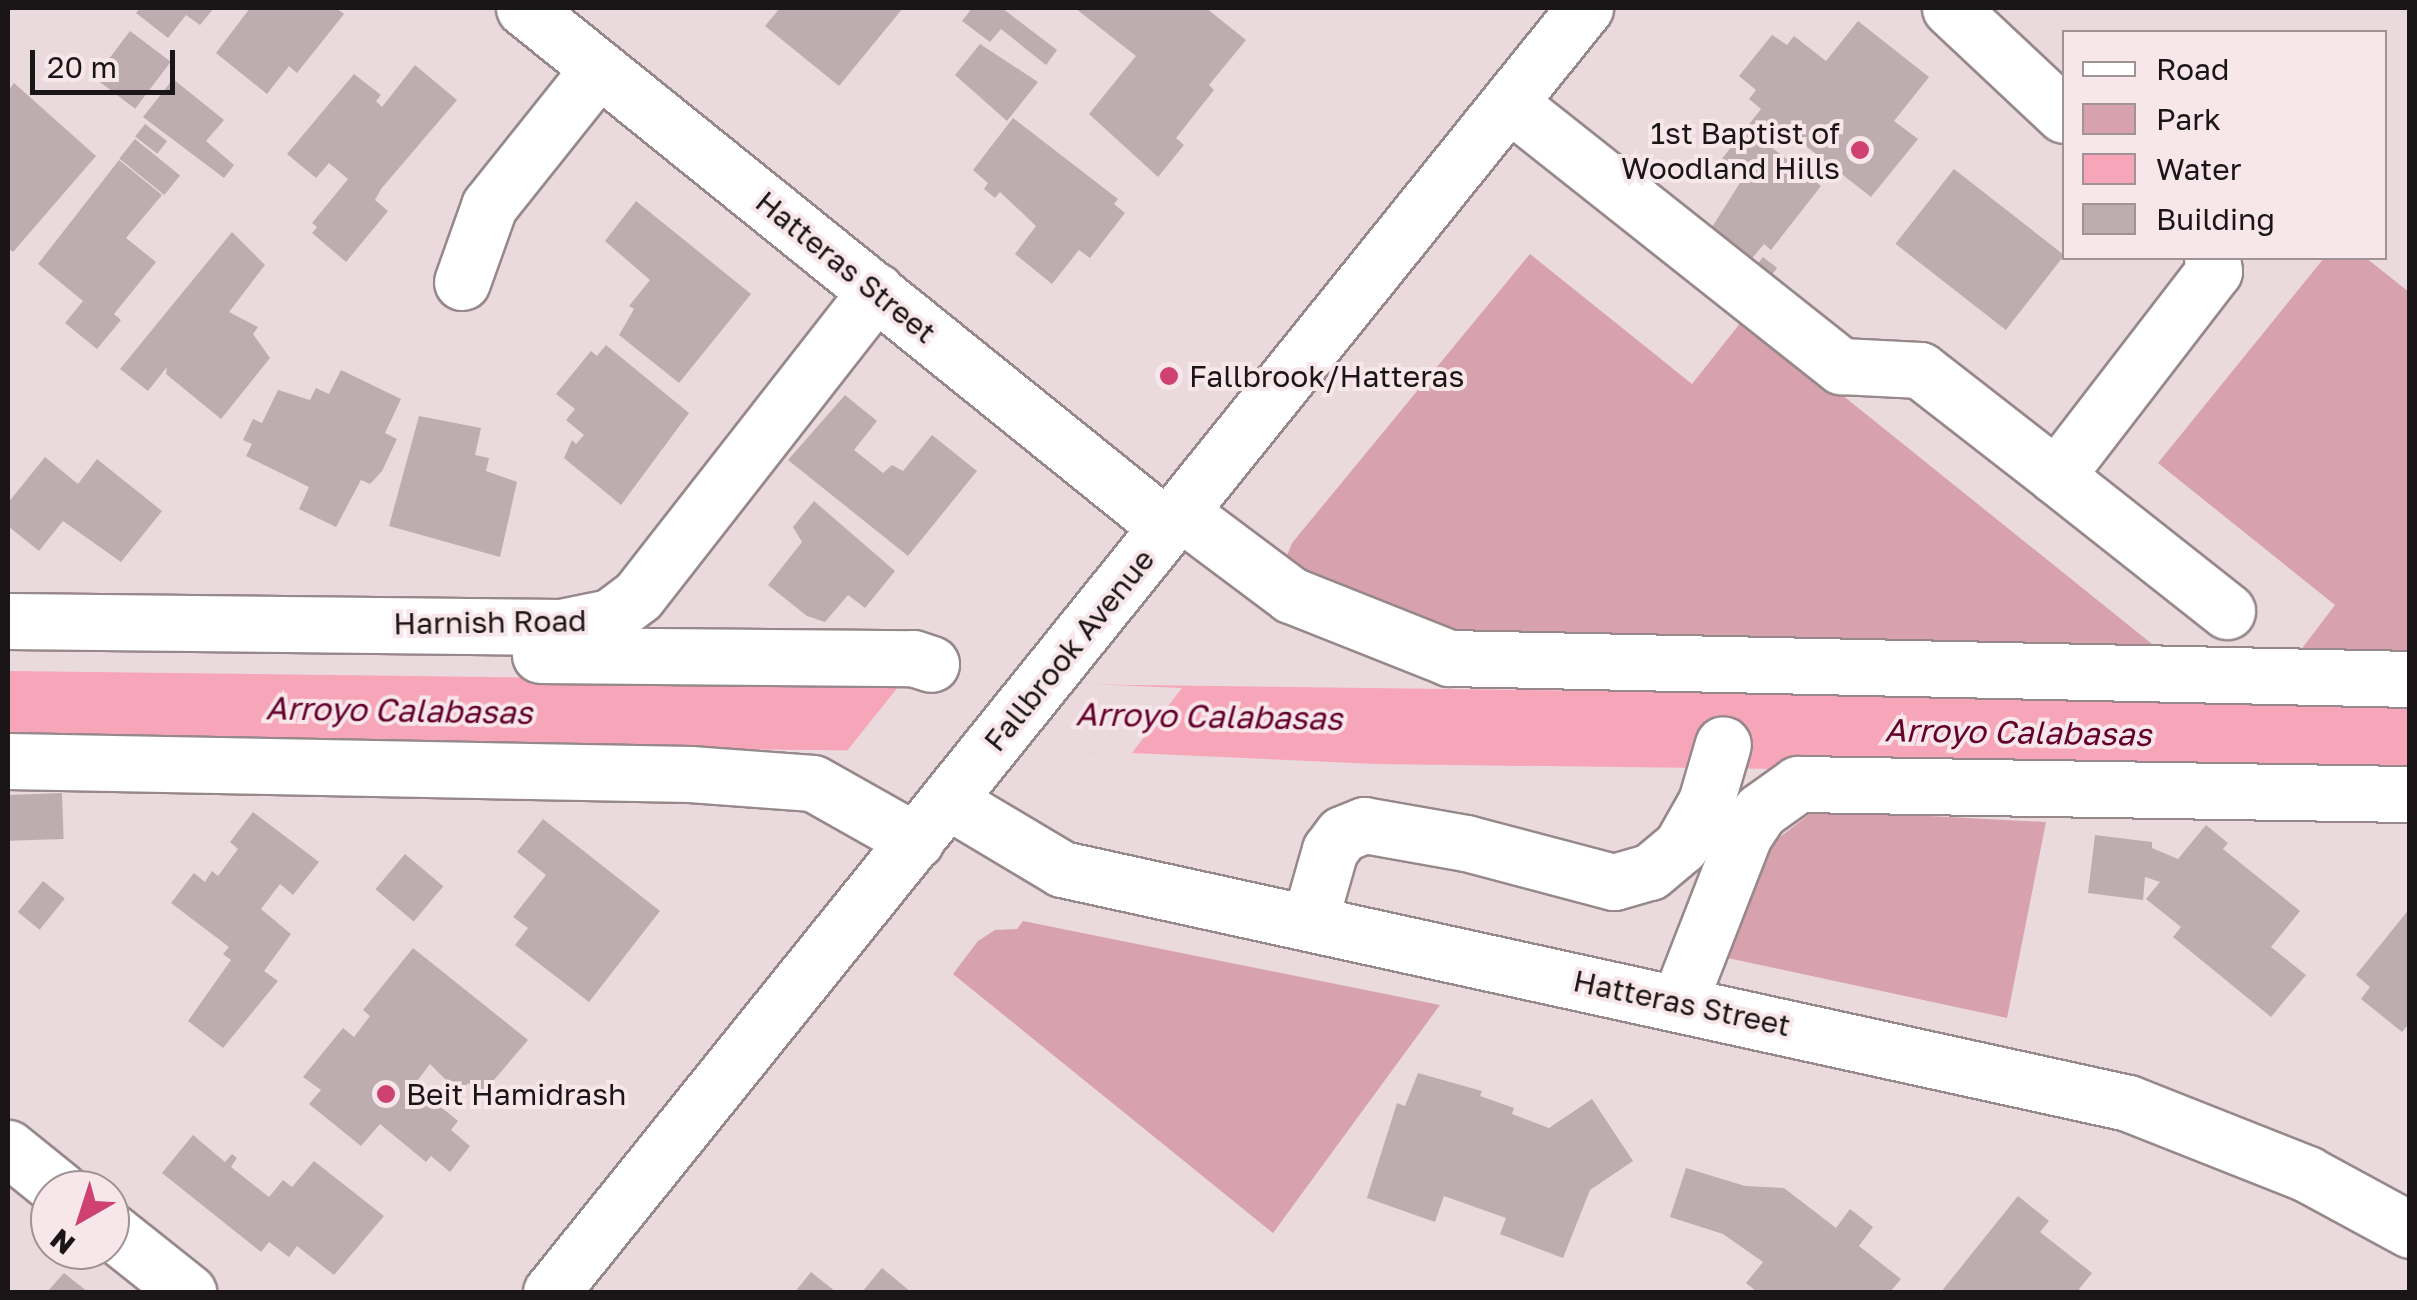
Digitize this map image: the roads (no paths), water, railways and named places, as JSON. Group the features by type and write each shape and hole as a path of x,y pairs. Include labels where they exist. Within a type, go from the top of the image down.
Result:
{"street":[{"name":"Hatteras Street","path":"524,8 876,292 1174,520 1291,596 1449,658 2410,679"},
{"name":"Fallbrook Avenue","path":"552,1292 1585,8"},
{"path":"1950,8 2062,114"},
{"path":"462,282 490,206 598,68"},
{"path":"1509,103 1842,366 1920,370 2228,611"},
{"path":"2056,476 2214,271 2212,260"},
{"name":"Harnish Road","path":"8,620 561,627 610,618 638,596 876,292"},
{"path":"8,654 896,658 931,664"},
{"path":"1309,923 1330,850 1342,834 1364,825 1466,843 1614,882 1650,872 1681,846 1706,802 1722,744"},
{"name":"Hatteras Street","path":"8,761 690,774 813,783 1062,869 2128,1103 2307,1174 2410,1230"},
{"path":"1679,1002 1744,834 1768,802 1798,784 2410,794"},
{"path":"8,1148 35,1170"},
{"path":"130,1246 188,1292"}],"water":[{"name":"Arroyo Calabasas","path":"8,671 2410,701 2409,777 1376,764 1132,753 8,742"}],"place":[{"name":"1st Baptist of Woodland Hills","path":"1860,150"},
{"name":"Fallbrook/Hatteras","path":"1169,376"},
{"name":"Beit Hamidrash","path":"386,1094"}]}
